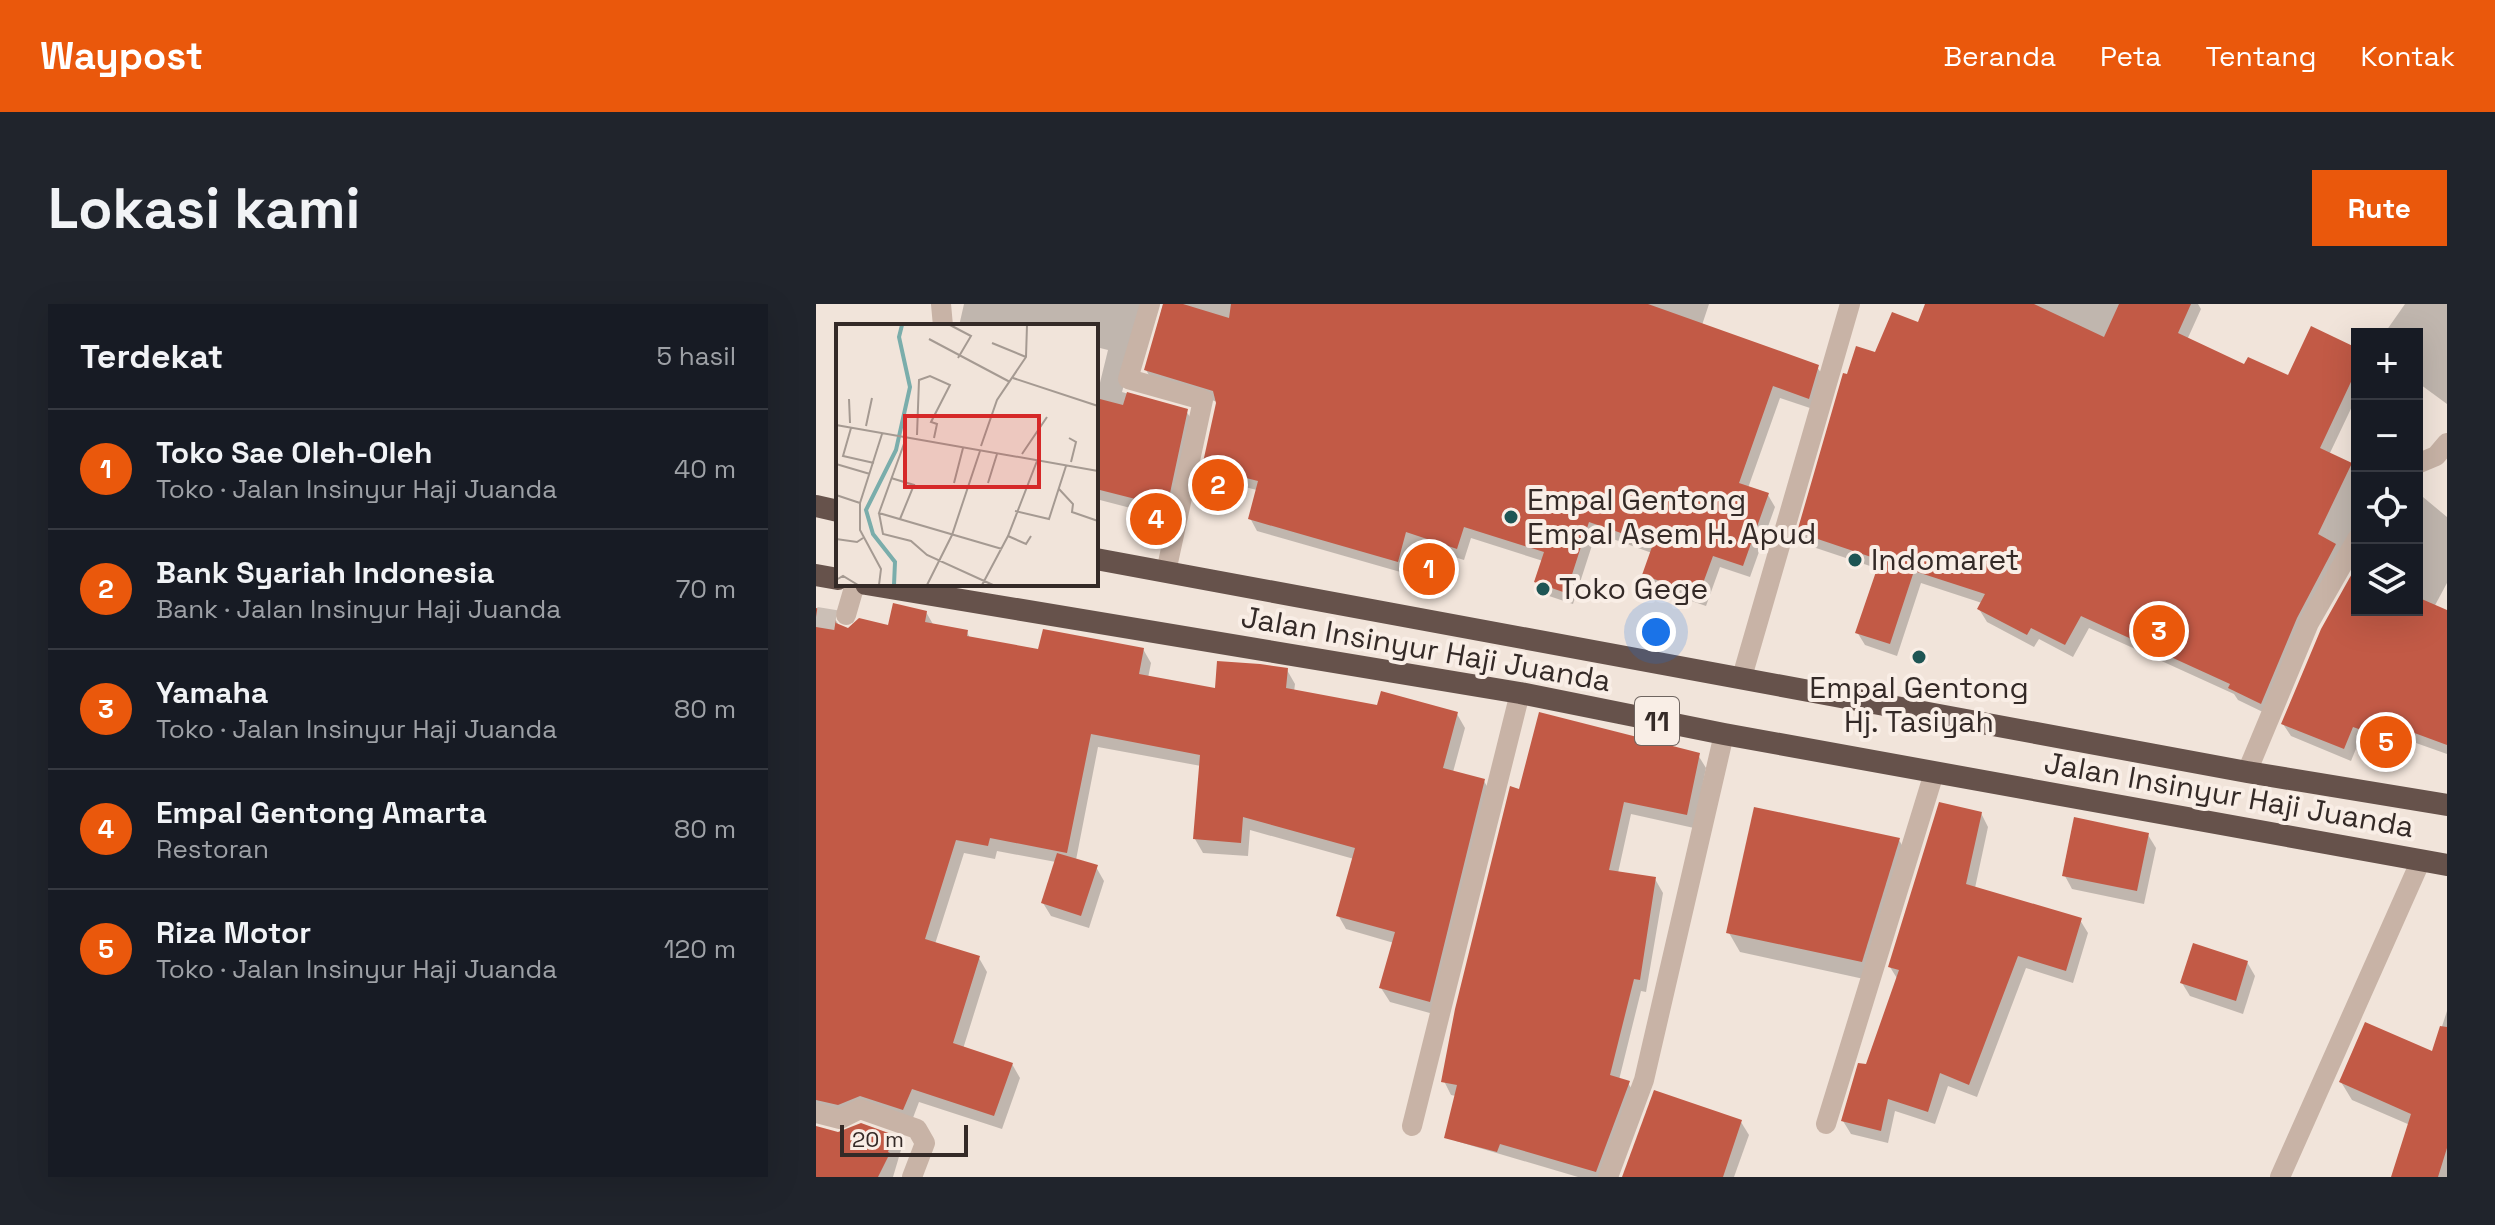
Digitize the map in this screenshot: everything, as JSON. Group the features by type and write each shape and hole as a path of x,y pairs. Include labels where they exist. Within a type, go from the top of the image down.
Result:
{"highway":[{"path":"816,506 836,511"},
{"name":"Jalan Insinyur Haji Juanda","path":"1098,559 2247,772 2447,805"},
{"name":"Jalan Insinyur Haji Juanda","path":"878,586 1520,693 1934,773 2447,865"}],"street":[{"path":"941,304 943,324"},
{"path":"1150,304 1128,379 1203,400 1166,572"},
{"path":"1742,677 1850,304"},
{"path":"2423,461 2436,456 2447,443"},
{"path":"2247,772 2309,623 2354,544"},
{"path":"846,615 854,586"},
{"path":"1412,1126 1520,693"},
{"path":"1608,1177 1644,1080 1724,734"},
{"path":"1826,1124 1934,773"},
{"path":"2280,1177 2421,860"},
{"path":"816,1113 840,1119 860,1109 917,1129 925,1143 912,1177"}],"building":[{"path":"1163,304 1183,304 1229,318 1231,304 1648,304 1819,365 1809,399 1773,386 1739,483 1769,493 1743,566 1713,556 1699,594 1642,575 1653,544 1589,522 1566,593 1534,582 1544,552 1464,527 1457,549 1406,532 1398,562 1248,519 1258,481 1202,467 1216,403 1213,391 1144,370"},
{"path":"1925,304 2034,304 2104,337 2119,304 2191,304 2178,333 2244,364 2248,357 2288,375 2311,326 2351,345 2351,382 2320,448 2351,463 2318,534 2336,544 2297,618 2261,704 2228,688 2230,684 2081,616 2065,645 2031,628 2027,635 1977,609 1985,594 1914,571 1890,644 1855,633 1880,560 1797,532 1843,373 1847,374 1856,346 1875,352 1892,312 1918,322"},
{"path":"1127,392 1188,409 1167,507 1098,490 1098,399 1123,405"},
{"path":"2351,575 2351,616 2423,616 2423,600 2447,610 2447,745 2409,731 2404,745 2353,727 2344,749 2281,724 2321,629"},
{"path":"893,603 927,611 925,622 968,630 967,636 1038,649 1043,629 1144,648 1139,674 1215,688 1217,661 1260,664 1288,668 1286,688 1377,705 1381,691 1458,712 1443,768 1485,779 1430,1002 1379,988 1395,932 1336,916 1355,848 1243,817 1241,843 1193,839 1200,755 1091,734 1067,853 990,838 988,846 956,840 925,939 980,956 953,1043 1013,1063 994,1116 912,1089 903,1110 860,1096 838,1105 816,1100 816,608 833,612 836,623 848,628 859,618 888,625"},
{"path":"1539,712 1700,753 1687,815 1624,802 1609,870 1656,877 1640,980 1634,979 1610,1075 1630,1081 1596,1172 1500,1144 1497,1152 1444,1138 1457,1085 1441,1082 1455,1009 1510,786 1519,789"},
{"path":"1939,802 1982,812 1966,884 2082,918 2066,971 2018,956 1969,1085 1940,1073 1928,1112 1888,1099 1881,1131 1841,1121 1858,1063 1866,1064 1899,970 1888,967"},
{"path":"1754,807 1900,838 1862,962 1726,933"},
{"path":"2074,817 2149,833 2137,891 2062,876"},
{"path":"1057,853 1098,865 1081,916 1041,903"},
{"path":"2193,943 2248,961 2236,1001 2180,983"},
{"path":"2365,1022 2432,1051 2440,1026 2447,1027 2447,1148 2438,1177 2391,1177 2411,1114 2339,1082"},
{"path":"1654,1090 1742,1120 1723,1177 1622,1177"},
{"path":"861,1123 894,1135 890,1153 878,1177 816,1177 816,1126 838,1132"}],"tunnel":[{"path":"816,617 842,621 846,615"}],"place":[{"name":"Bank Syariah Indonesia","path":"1218,485"},
{"name":"Empal Gentong Empal Asem H. Apud","path":"1511,517"},
{"name":"Empal Gentong Amarta","path":"1156,519"},
{"name":"Indomaret","path":"1855,560"},
{"name":"Toko Sae Oleh-Oleh","path":"1429,569"},
{"name":"Toko Gege","path":"1543,589"},
{"name":"Yamaha","path":"2159,631"},
{"name":"Empal Gentong Hj. Tasiyah","path":"1919,657"},
{"name":"Riza Motor","path":"2386,742"}]}
